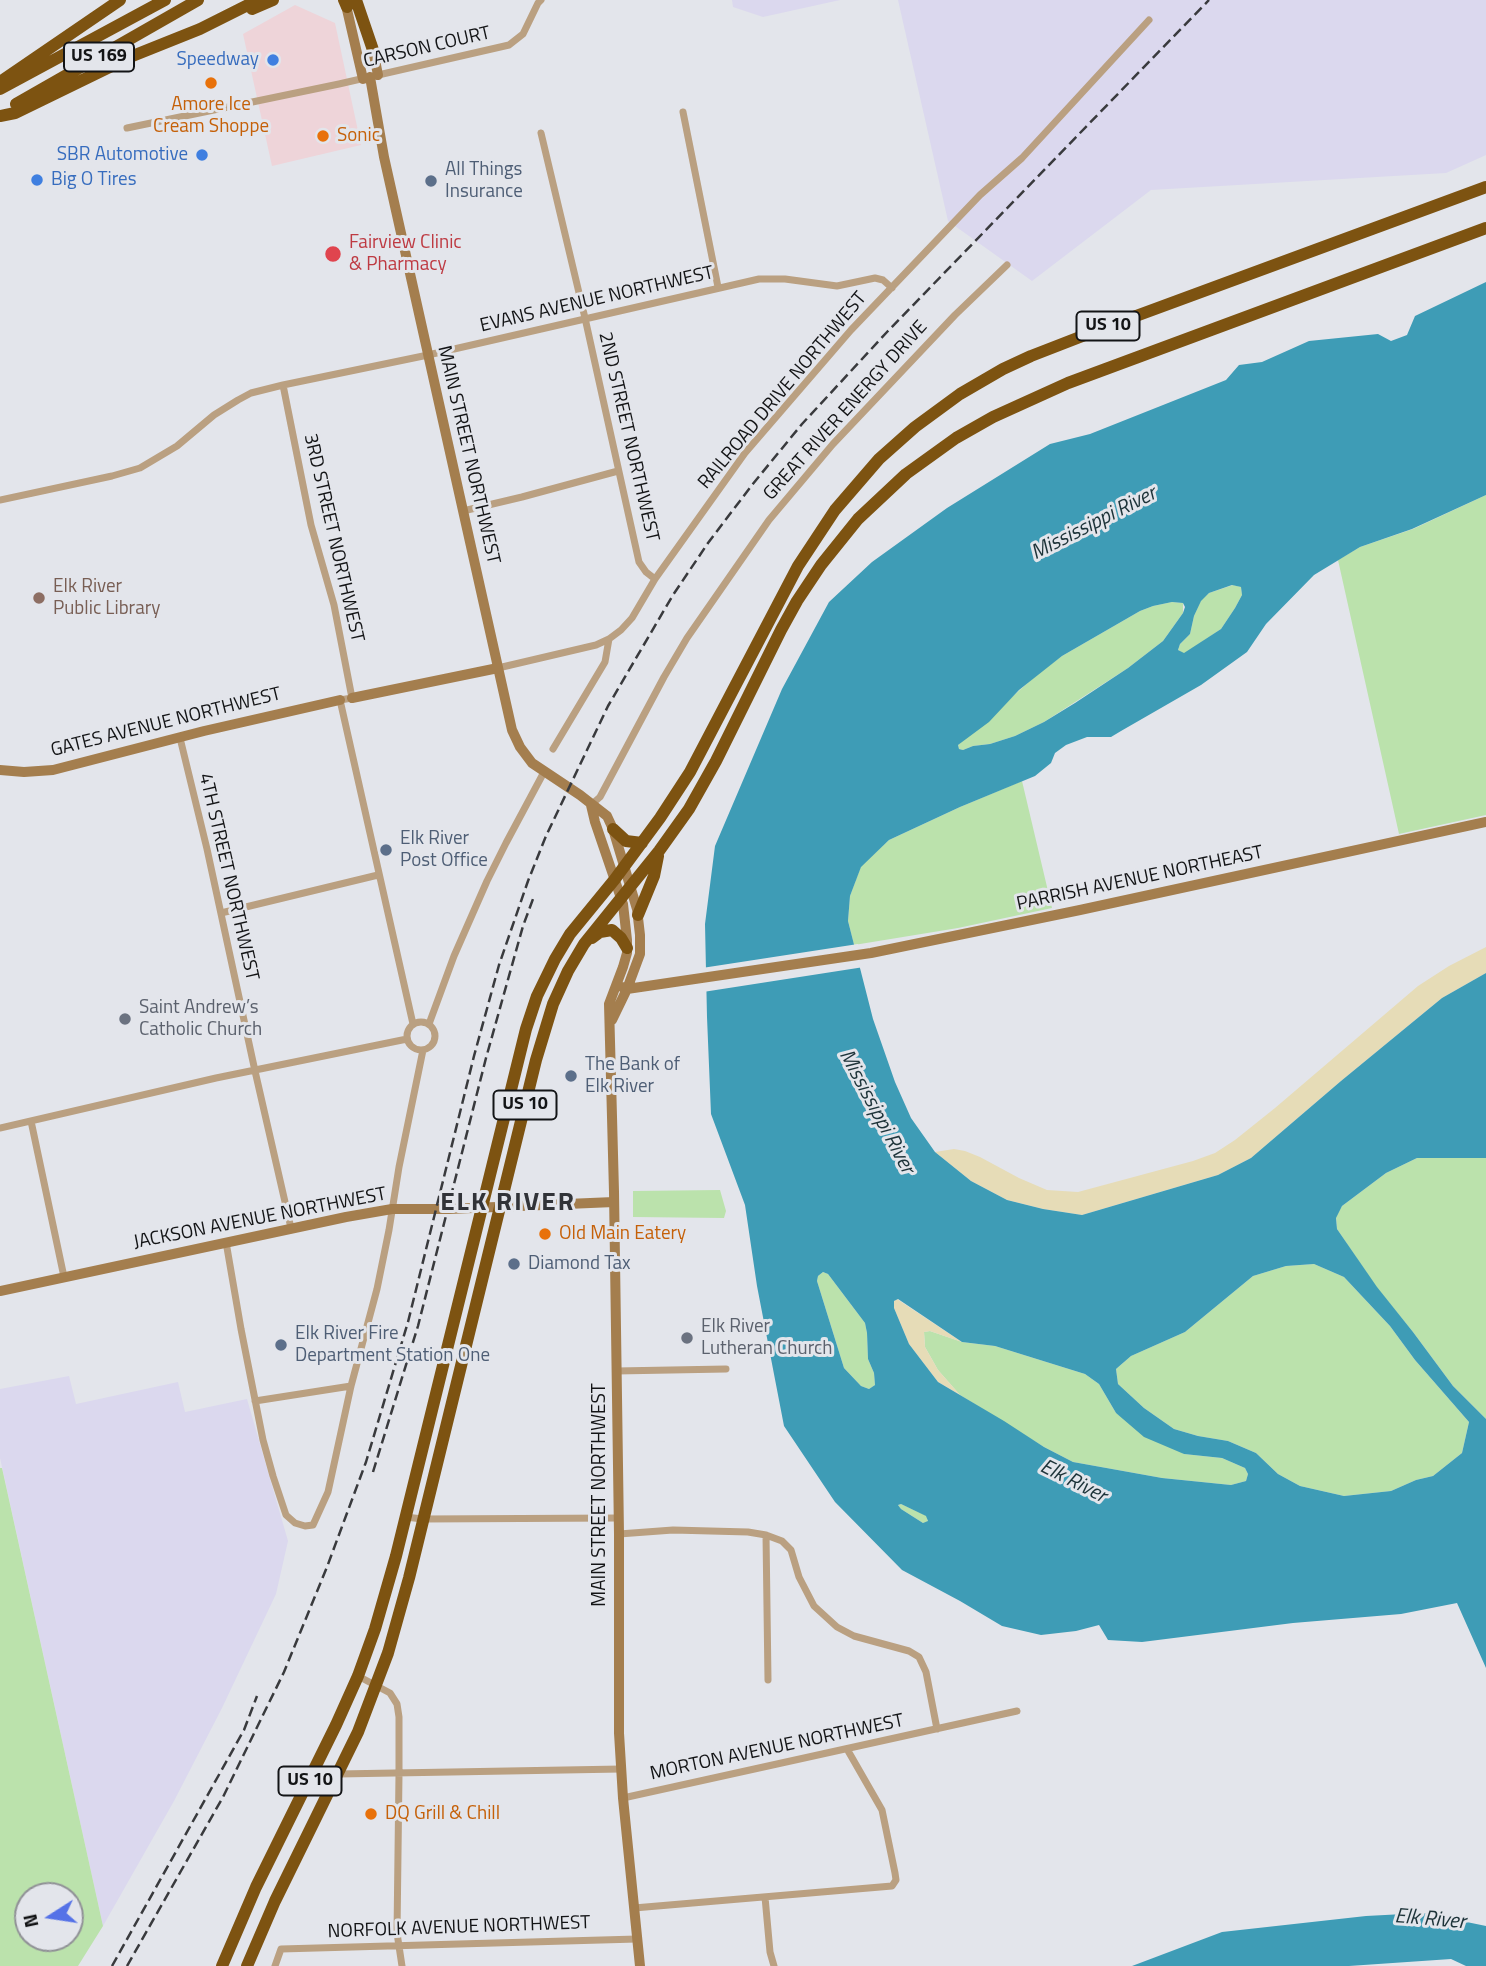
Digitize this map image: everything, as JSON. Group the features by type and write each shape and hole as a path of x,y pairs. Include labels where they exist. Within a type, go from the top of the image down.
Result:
{"highway":[{"path":"0,82 120,0"},
{"name":"US 169","path":"0,89 165,0"},
{"name":"US 169","path":"0,114 198,0"},
{"path":"0,114 15,113 130,57 200,29 258,0"},
{"path":"200,29 214,26 273,0"},
{"path":"353,1 368,30"},
{"path":"353,1 373,50"},
{"name":"US 10","path":"222,1966 256,1887 313,1774 358,1676 375,1629 526,1029 537,996 570,934 642,843 702,751 787,586 815,538 856,484 879,459 922,421 981,381 1031,356 1139,314 1486,187"},
{"name":"US 10","path":"247,1966 377,1686 398,1620 547,1021 568,971 584,944 659,851 701,788 786,621 821,565 858,519 880,497 926,458 976,426 1041,394 1486,228"},
{"path":"613,829 626,841 642,843"},
{"path":"638,915 654,876 659,851"},
{"path":"584,944 600,932 612,930 627,948"}],"main road":[{"name":"MAIN STREET NORTHWEST","path":"353,1 384,158 515,739 525,755 544,772 607,816 631,885 638,915 641,947 627,989 611,1023"},
{"name":"MAIN STREET NORTHWEST","path":"368,30 373,50 370,77"},
{"path":"352,698 498,668"},
{"name":"GATES AVENUE NORTHWEST","path":"0,770 53,770 340,700"},
{"name":"MAIN STREET NORTHWEST","path":"591,805 621,897 627,948 609,1004 617,1371 621,1769 640,1966"},
{"name":"PARRISH AVENUE NORTHEAST","path":"627,989 871,953 1486,822"},
{"path":"637,963 638,970 652,985"},
{"path":"615,985 627,989"},
{"name":"JACKSON AVENUE NORTHWEST","path":"0,1291 392,1209 614,1202"}],"street":[{"name":"CARSON COURT","path":"127,128 509,45 523,34 541,0"},
{"name":"RAILROAD DRIVE NORTHWEST","path":"554,749 605,662 609,639 632,618 655,579 744,453 852,330 980,195 1022,158 1149,20"},
{"path":"683,112 718,288"},
{"name":"2ND STREET NORTHWEST","path":"541,133 639,562 655,579"},
{"name":"GREAT RIVER ENERGY DRIVE","path":"591,805 600,797 687,638 769,520 833,444 955,315 1007,265"},
{"name":"EVANS AVENUE NORTHWEST","path":"0,500 140,468 177,446 232,403 251,393 283,385 428,355 759,279 774,278 837,286 875,278 892,288"},
{"name":"3RD STREET NORTHWEST","path":"283,385 311,525 334,605 352,698"},
{"path":"463,511 618,471"},
{"path":"498,668 596,645 609,639"},
{"path":"352,698 340,700 413,1024"},
{"name":"4TH STREET NORTHWEST","path":"180,738 291,1228"},
{"path":"429,1024 454,956 487,881 544,772"},
{"path":"221,913 378,874"},
{"path":"413,1024 429,1024 435,1036 429,1048 412,1048 406,1033 413,1024"},
{"path":"0,1128 216,1078 407,1039"},
{"path":"226,1242 262,1440 286,1515 295,1523 313,1525 328,1492 351,1386 377,1289 423,1050"},
{"path":"31,1121 64,1277"},
{"path":"617,1371 726,1369"},
{"path":"256,1401 351,1386"},
{"path":"405,1517 619,1518"},
{"path":"619,1534 696,1530 749,1532 782,1541 788,1547 814,1606 837,1627 854,1636 909,1650 919,1657 926,1672 937,1729"},
{"path":"766,1535 768,1680"},
{"path":"358,1676 390,1693 397,1704 399,1717 398,1945 402,1966"},
{"name":"MORTON AVENUE NORTHWEST","path":"623,1798 1017,1711"},
{"path":"634,1908 877,1889 894,1884 895,1872 882,1810 847,1749"},
{"name":"MORTON AVENUE NORTHWEST","path":"338,1774 621,1769"},
{"path":"765,1897 770,1952 774,1966"},
{"name":"NORFOLK AVENUE NORTHWEST","path":"275,1966 281,1949 638,1939"}],"shaded area":[{"path":"732,0 840,0 763,17 733,7"},
{"path":"898,0 1486,0 1486,155 1446,173 1151,190 1032,281 948,221"},
{"path":"295,5 335,23 361,145 272,166 243,34"},
{"path":"69,1376 76,1404 178,1382 185,1412 247,1399 288,1541 276,1594 222,1708 174,1801 103,1926 0,1458 0,1389"}],"green space":[{"path":"1486,495 1486,815 1399,834 1338,560 1360,547 1413,529"},
{"path":"1233,585 1241,587 1242,595 1221,629 1184,654 1178,650 1190,634 1201,600 1209,593"},
{"path":"1172,602 1183,603 1183,613 1163,641 1128,668 1044,722 1015,736 990,744 959,749 958,745 1040,672 1062,656 1140,611"},
{"path":"1022,781 1052,908 958,928 854,945 848,921 850,896 861,866 889,840"},
{"path":"1417,1158 1486,1158 1486,1419 1453,1386 1377,1288 1337,1229 1336,1217 1342,1206 1386,1173"},
{"path":"720,1190 726,1211 724,1218 633,1217 633,1191"},
{"path":"1314,1264 1344,1277 1390,1326 1415,1360 1469,1422 1462,1453 1433,1476 1391,1491 1344,1496 1300,1486 1278,1474 1256,1453 1228,1441 1174,1429 1144,1408 1118,1384 1116,1369 1131,1356 1185,1332 1253,1276 1286,1266"},
{"path":"823,1272 828,1274 865,1323 868,1359 874,1373 875,1385 869,1389 861,1386 844,1368 817,1281"},
{"path":"930,1331 962,1342 995,1346 1085,1374 1099,1384 1116,1413 1184,1454 1222,1458 1245,1468 1248,1474 1246,1481 1231,1485 1162,1478 1073,1462 960,1395 938,1370 925,1347 924,1332"},
{"path":"0,1468 103,1926 78,1966 0,1966"},
{"path":"898,1505 927,1516 928,1522 923,1523 901,1509"}],"sand":[{"path":"1486,947 1486,973 1442,998 1251,1158 1218,1175 1082,1215 1007,1200 971,1181 935,1152 954,1149 965,1151 1047,1190 1078,1192 1215,1153 1275,1108 1418,986"},
{"path":"897,1299 962,1342 930,1331 924,1332 925,1347 938,1370 960,1395 938,1382 909,1344 894,1308 894,1301"}],"water":[{"path":"1486,282 1486,495 1412,529 1360,547 1314,575 1266,624 1247,652 1201,685 1111,737 1087,737 1066,745 1055,753 1051,763 1035,776 889,840 861,867 850,896 848,921 873,1019 895,1082 911,1118 935,1152 971,1181 1007,1200 1082,1215 1218,1175 1251,1158 1442,998 1486,973 1486,1158 1417,1158 1386,1173 1342,1206 1336,1218 1337,1229 1377,1287 1453,1386 1486,1419 1486,1668 1457,1603 1401,1614 1293,1623 1142,1642 1108,1640 1099,1625 1041,1635 1002,1626 902,1570 835,1502 784,1426 757,1286 745,1205 711,1114 705,924 715,846 782,689 829,602 872,562 947,508 1050,444 1090,434 1226,380 1239,365 1262,362 1309,341 1378,334 1391,341 1407,335 1415,316","holes":["1232,585 1241,587 1242,595 1221,629 1184,653 1178,650 1180,644 1190,634 1194,616 1201,601 1209,593","1172,602 1183,603 1185,607 1163,641 1075,703 1015,736 990,744 959,749 958,745 989,722 1019,690 1062,656 1140,611","1314,1264 1344,1277 1390,1326 1415,1360 1469,1422 1462,1453 1433,1476 1391,1491 1344,1496 1300,1486 1278,1474 1256,1453 1228,1441 1174,1429 1144,1408 1118,1384 1116,1369 1131,1356 1185,1332 1253,1276 1286,1266","823,1272 828,1274 865,1323 868,1359 874,1373 875,1385 869,1389 861,1386 844,1368 817,1281","898,1299 962,1342 995,1346 1085,1374 1099,1384 1116,1413 1144,1437 1184,1454 1222,1458 1245,1468 1248,1474 1246,1481 1231,1485 1162,1478 1073,1462 938,1382 909,1344 894,1308 894,1301","898,1505 926,1516 928,1521 923,1523"]},
{"name":"Elk River","path":"1423,1913 1486,1926 1486,1966 1466,1966 1451,1959 1349,1966 1132,1966 1222,1932 1366,1916"}],"pier":[{"path":"858,944 864,967 703,992 702,968"}],"railway":[{"path":"127,1966 223,1797 284,1672 327,1567 366,1462 408,1322 499,965 546,836 608,706 673,595 708,543 802,424 887,332 1209,0"},
{"path":"373,1472 418,1326 486,1058 533,899"},
{"path":"112,1966 244,1730 257,1696"}],"place":[{"name":"Speedway","path":"273,60"},
{"name":"Amore Ice Cream Shoppe","path":"211,83"},
{"name":"Sonic","path":"323,136"},
{"name":"SBR Automotive","path":"202,155"},
{"name":"Big O Tires","path":"37,180"},
{"name":"All Things Insurance","path":"431,181"},
{"name":"Fairview Clinic & Pharmacy","path":"333,254"},
{"name":"Elk River Public Library","path":"39,598"},
{"name":"Elk River Post Office","path":"386,850"},
{"name":"Saint Andrew’s Catholic Church","path":"125,1019"},
{"name":"The Bank of Elk River","path":"571,1076"},
{"name":"Old Main Eatery","path":"545,1234"},
{"name":"Diamond Tax","path":"514,1264"},
{"name":"Elk River Lutheran Church","path":"687,1338"},
{"name":"Elk River Fire Department Station One","path":"281,1345"},
{"name":"DQ Grill & Chill","path":"371,1814"}],"district":[{"name":"ELK RIVER","path":"508,1204"}],"water label":[{"name":"Mississippi River","path":"1094,524"},
{"name":"Mississippi River","path":"876,1112"}]}
